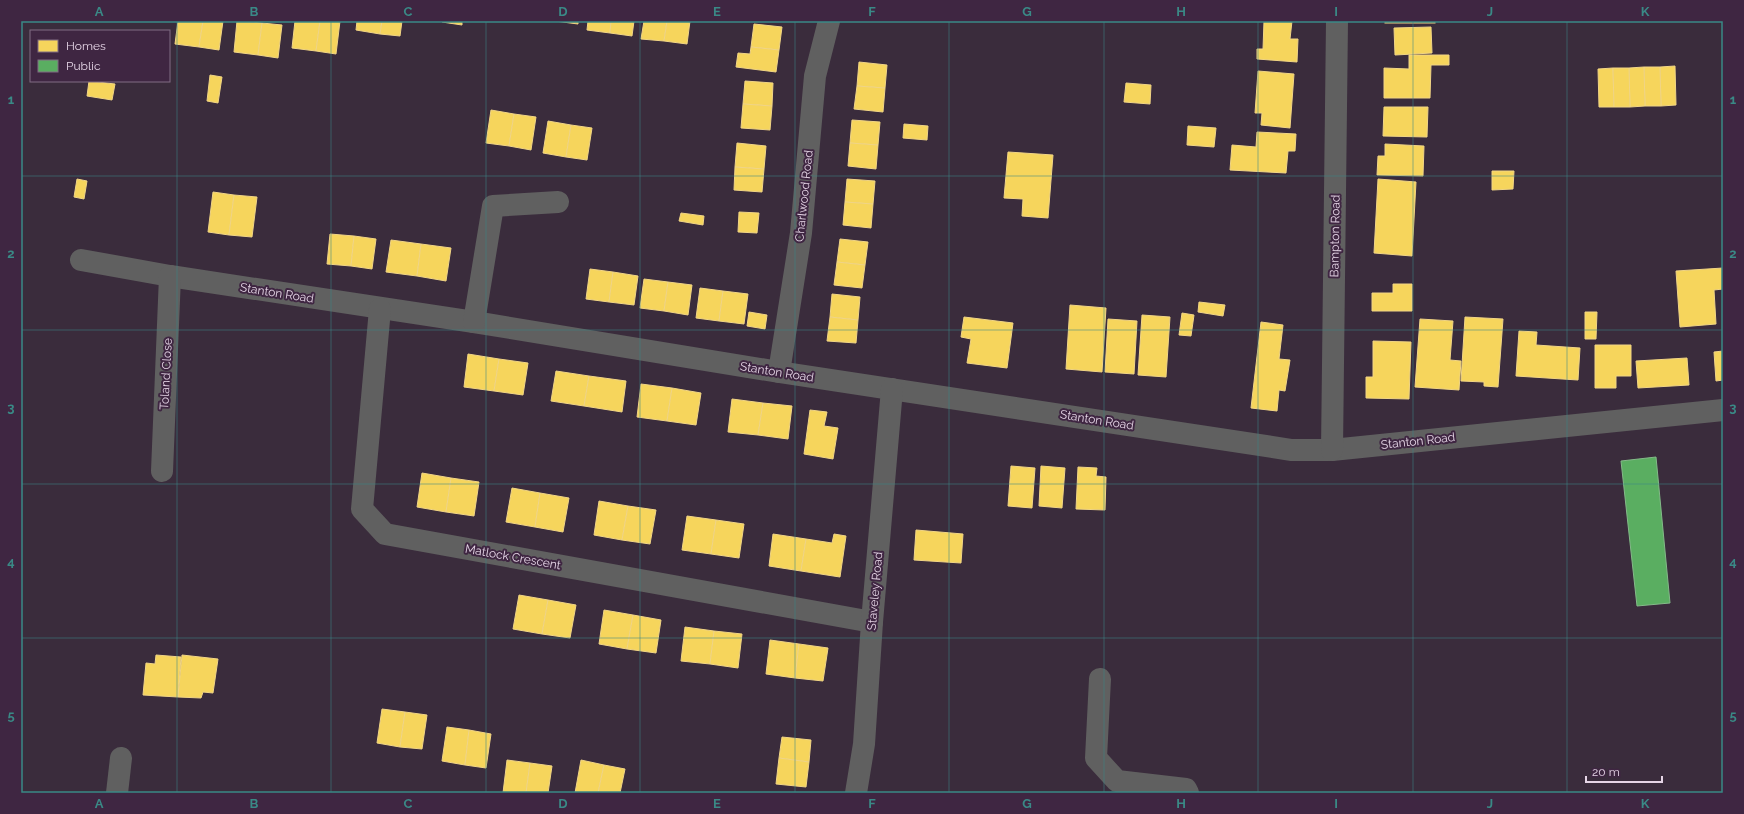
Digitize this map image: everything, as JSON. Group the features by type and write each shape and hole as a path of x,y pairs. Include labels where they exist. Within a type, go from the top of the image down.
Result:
{"street":[{"name":"Charlwood Road","path":"779,372 801,233 815,76 829,21"},
{"name":"Bampton Road","path":"1332,450 1337,21"},
{"path":"474,322 493,206 558,202"},
{"name":"Stanton Road","path":"81,260 170,276 380,309 474,322 779,372 1292,450 1332,450 1723,410"},
{"name":"Toland Close","path":"162,471 170,276"},
{"name":"Matlock Crescent","path":"380,309 362,509 385,534 872,622"},
{"name":"Staveley Road","path":"856,793 864,744 872,622 892,389"},
{"path":"1100,679 1096,758 1117,781 1186,789 1188,793"},
{"path":"117,793 121,758"}],"building: Homes":[{"path":"178,21 203,21 199,47 175,44"},
{"path":"203,21 223,21 219,50 199,47"},
{"path":"237,21 262,23 258,55 234,52"},
{"path":"295,21 320,21 316,51 292,48"},
{"path":"320,21 340,21 336,54 316,51"},
{"path":"357,21 382,21 380,34 356,30"},
{"path":"382,21 402,21 400,36 380,34"},
{"path":"462,21 462,25 442,22"},
{"path":"555,21 578,21 578,24"},
{"path":"588,21 611,21 610,33 587,30"},
{"path":"611,21 634,21 632,36 610,33"},
{"path":"644,21 667,21 664,41 641,39"},
{"path":"667,21 690,21 687,44 664,41"},
{"path":"1264,21 1292,21 1290,39 1298,39 1297,62 1257,59 1257,49 1263,49"},
{"path":"1385,21 1435,21 1435,23 1385,23"},
{"path":"262,23 282,25 278,58 258,55"},
{"path":"754,24 782,27 779,50 751,47"},
{"path":"1431,27 1432,53 1395,55 1394,28"},
{"path":"751,47 779,50 776,72 736,67 738,53 750,54"},
{"path":"1409,55 1449,55 1449,65 1431,65 1430,98 1384,98 1384,68 1409,69"},
{"path":"859,62 887,65 885,88 857,86"},
{"path":"1675,66 1676,105 1661,106 1660,67"},
{"path":"1644,67 1660,67 1661,106 1645,106"},
{"path":"1644,67 1645,106 1630,107 1629,68"},
{"path":"1613,68 1614,107 1599,107 1598,69"},
{"path":"1613,68 1629,68 1630,107 1614,107"},
{"path":"1258,71 1294,74 1290,128 1261,125 1262,113 1255,113"},
{"path":"210,75 222,77 218,103 207,101"},
{"path":"745,81 773,83 772,106 743,104"},
{"path":"89,82 115,84 112,100 87,96"},
{"path":"1126,83 1151,85 1150,104 1124,102"},
{"path":"857,86 885,88 883,112 854,109"},
{"path":"743,104 772,106 770,130 741,128"},
{"path":"1384,107 1428,107 1427,137 1383,136"},
{"path":"491,110 514,114 509,146 486,143"},
{"path":"514,114 536,117 531,150 509,146"},
{"path":"852,120 880,122 878,145 850,143"},
{"path":"548,121 571,125 566,157 543,153"},
{"path":"904,124 928,126 927,140 903,138"},
{"path":"571,125 592,128 587,160 566,157"},
{"path":"1188,126 1216,128 1214,147 1187,145"},
{"path":"1257,132 1296,134 1295,151 1288,151 1286,173 1230,170 1232,145 1256,147"},
{"path":"737,143 766,146 764,169 735,167"},
{"path":"850,143 878,145 876,169 848,166"},
{"path":"1385,144 1424,146 1423,176 1377,175 1378,156 1385,156"},
{"path":"1008,152 1053,155 1048,218 1022,216 1023,199 1004,198"},
{"path":"735,167 764,169 762,192 734,190"},
{"path":"1492,171 1514,171 1513,189 1492,190"},
{"path":"77,179 87,181 84,199 74,197"},
{"path":"847,179 875,181 873,204 845,202"},
{"path":"1378,179 1416,182 1412,256 1374,253"},
{"path":"213,192 234,195 229,235 208,232"},
{"path":"234,195 257,197 252,237 229,235"},
{"path":"845,202 873,204 871,228 843,225"},
{"path":"739,212 759,213 757,233 738,232"},
{"path":"681,213 704,216 703,225 679,221"},
{"path":"330,234 354,236 351,266 327,264"},
{"path":"354,236 376,239 372,269 351,266"},
{"path":"840,239 868,242 865,265 837,262"},
{"path":"391,240 421,244 417,276 386,272"},
{"path":"421,244 451,248 446,281 417,276"},
{"path":"837,262 865,265 862,288 834,285"},
{"path":"1723,268 1723,289 1714,290 1716,324 1680,327 1676,271"},
{"path":"590,269 613,272 609,302 586,299"},
{"path":"613,272 638,276 634,305 609,302"},
{"path":"644,279 668,282 664,311 640,308"},
{"path":"668,282 692,285 688,315 664,311"},
{"path":"1393,284 1412,284 1412,311 1372,311 1372,293 1393,293"},
{"path":"700,288 723,291 719,321 696,318"},
{"path":"723,291 748,294 744,324 719,321"},
{"path":"832,294 860,297 858,320 830,317"},
{"path":"1199,302 1225,305 1223,316 1198,312"},
{"path":"1070,305 1106,308 1102,372 1066,369"},
{"path":"749,312 767,315 765,329 747,326"},
{"path":"1585,312 1597,312 1596,339 1585,339"},
{"path":"1182,313 1194,315 1191,336 1179,335"},
{"path":"1142,315 1170,317 1166,377 1138,375"},
{"path":"830,317 858,320 856,343 827,341"},
{"path":"964,317 1013,323 1007,368 967,363 971,339 961,337"},
{"path":"1465,317 1503,319 1498,387 1484,386 1484,382 1461,381"},
{"path":"1108,319 1137,321 1134,374 1105,372"},
{"path":"1420,319 1453,321 1450,360 1461,361 1459,390 1415,387"},
{"path":"1261,322 1283,325 1279,359 1290,360 1285,391 1279,390 1277,411 1251,408"},
{"path":"1519,331 1537,332 1536,345 1580,348 1578,380 1516,376"},
{"path":"1373,341 1411,342 1409,399 1366,398 1366,377 1373,377"},
{"path":"1595,345 1631,345 1631,376 1616,376 1616,388 1595,388"},
{"path":"1723,351 1723,380 1716,381 1714,352"},
{"path":"468,354 499,359 494,391 464,387"},
{"path":"1687,358 1689,385 1638,388 1636,361"},
{"path":"499,359 528,363 523,395 494,391"},
{"path":"556,371 589,376 584,406 551,401"},
{"path":"589,376 626,381 622,412 584,406"},
{"path":"641,384 672,388 667,421 637,417"},
{"path":"672,388 701,393 696,425 667,421"},
{"path":"732,399 763,403 758,435 728,432"},
{"path":"763,403 792,406 788,439 758,435"},
{"path":"810,410 827,412 824,426 838,428 833,459 804,454"},
{"path":"1011,466 1035,468 1032,508 1008,506"},
{"path":"1041,466 1065,468 1062,508 1039,506"},
{"path":"1078,467 1097,468 1096,476 1106,477 1105,510 1076,509"},
{"path":"422,473 451,478 446,512 417,507"},
{"path":"451,478 479,482 474,516 446,512"},
{"path":"512,488 540,493 535,527 506,522"},
{"path":"540,493 569,498 563,532 535,527"},
{"path":"599,501 628,506 622,540 594,535"},
{"path":"628,506 656,510 650,544 622,540"},
{"path":"687,516 716,520 711,554 682,550"},
{"path":"716,520 744,524 739,558 711,554"},
{"path":"916,530 963,534 961,563 914,560"},
{"path":"773,534 806,539 801,571 769,566"},
{"path":"834,534 846,536 840,577 801,571 806,539 832,543"},
{"path":"519,595 548,600 542,634 513,629"},
{"path":"548,600 576,605 570,638 542,634"},
{"path":"604,610 633,615 627,649 599,644"},
{"path":"633,615 661,620 656,653 627,649"},
{"path":"685,627 714,631 710,664 681,661"},
{"path":"714,631 742,634 738,668 710,664"},
{"path":"770,640 799,644 795,678 766,674"},
{"path":"799,644 828,648 823,681 795,678"},
{"path":"156,655 181,657 178,697 143,695 146,663 155,664"},
{"path":"182,655 218,659 213,693 203,692 201,698 178,697"},
{"path":"382,709 405,712 400,747 377,743"},
{"path":"405,712 427,715 422,749 400,747"},
{"path":"447,727 469,730 465,765 442,761"},
{"path":"469,730 491,734 486,768 465,765"},
{"path":"782,737 811,740 809,762 779,758"},
{"path":"779,758 809,762 806,787 776,784"},
{"path":"507,760 530,763 526,793 503,793"},
{"path":"581,760 604,765 598,793 575,793"},
{"path":"530,763 552,766 548,793 526,793"},
{"path":"604,765 625,769 620,793 598,793"}],"building: Public":[{"path":"1656,457 1670,603 1637,606 1621,461"}]}
